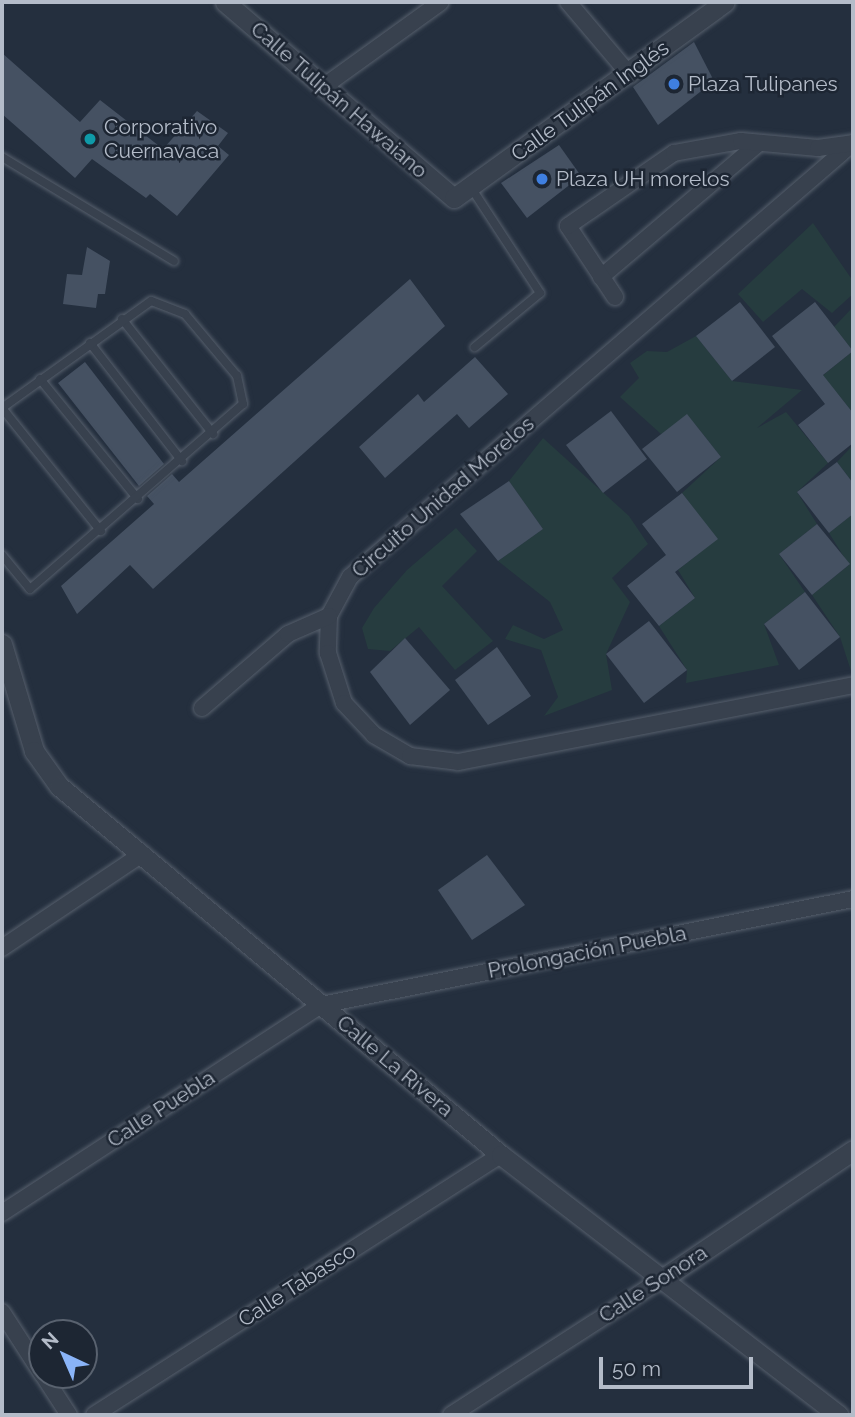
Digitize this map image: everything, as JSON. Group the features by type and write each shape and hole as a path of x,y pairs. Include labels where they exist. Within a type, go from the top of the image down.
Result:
{"street":[{"name":"Calle Tulipán Hawaiano","path":"225,2 454,198"},
{"path":"323,87 441,2"},
{"path":"568,2 629,75"},
{"name":"Calle Tulipán Inglés","path":"454,198 629,75 725,2"},
{"path":"601,277 759,143"},
{"path":"615,297 568,226 674,153 713,144 759,143 818,148 853,143"},
{"name":"Circuito Unidad Morelos","path":"853,143 350,577 329,616 328,653 344,703 374,735 410,756 458,762 853,685"},
{"path":"202,708 288,634 329,616"},
{"name":"Calle La Rivera","path":"2,644 5,668 34,751 46,771 501,1155 839,1415"},
{"path":"2,948 142,854"},
{"name":"Prolongación Puebla","path":"321,1005 853,899"},
{"name":"Calle Puebla","path":"2,1213 321,1005"},
{"name":"Calle Sonora","path":"451,1415 662,1279 853,1150"},
{"name":"Calle Tabasco","path":"94,1415 501,1155"},
{"path":"2,1312 28,1352"},
{"path":"52,1389 69,1415"}],"lane":[{"path":"2,158 174,261"},
{"path":"470,187 540,293 475,347"},
{"path":"2,555 30,589 101,531 182,461 243,404 237,376 185,314 151,301 122,319 3,407 101,531"},
{"path":"122,319 213,434"},
{"path":"90,342 182,461"},
{"path":"40,379 138,499"}],"green space":[{"path":"813,223 853,281 853,294 832,313 802,289 763,322 738,294"},
{"path":"853,307 853,351 834,327"},
{"path":"696,336 732,381 802,390 757,428 786,412 828,463 797,492 817,524 779,554 805,592 764,624 779,665 686,683 687,670 659,626 695,598 678,570 717,539 682,493 721,457 694,423 661,434 620,397 639,378 630,363 647,351 667,352"},
{"path":"853,351 853,413 838,394 811,385"},
{"path":"543,438 629,516 648,544 612,578 630,602 606,654 612,690 544,716 558,697 541,650 505,639 513,625 544,639 563,630 550,602 498,561 543,529 509,481"},
{"path":"853,445 853,483 837,462"},
{"path":"853,514 851,671 840,637 812,595 849,565 829,533"},
{"path":"456,528 477,551 442,586 493,641 455,670 419,627 390,651 368,649 362,628 374,608 407,570"}],"building":[{"name":"Plaza Tulipanes","path":"694,42 714,81 658,125 633,87"},
{"name":"Corporativo Cuernavaca","path":"2,53 80,122 100,100 163,149 197,111 228,133 218,146 229,155 177,216 150,194 146,198 92,159 75,178 2,114"},
{"name":"Plaza UH morelos","path":"559,145 581,176 527,218 501,183"},
{"path":"87,247 110,261 105,294 98,294 96,308 63,304 67,274 82,275"},
{"path":"410,279 445,326 153,589 130,565 77,614 61,586 154,504 147,496 172,474 179,482"},
{"path":"740,302 775,347 732,381 696,336"},
{"path":"815,302 853,351 823,375 853,413 853,443 828,463 798,425 825,404 772,336"},
{"path":"475,357 508,394 469,428 457,414 385,478 359,447 418,394 424,402"},
{"path":"85,362 164,464 139,486 58,383"},
{"path":"611,411 647,459 603,493 566,445"},
{"path":"687,414 721,457 677,492 642,449"},
{"path":"837,462 853,483 853,514 829,533 797,492"},
{"path":"509,481 543,529 498,561 460,514"},
{"path":"682,493 718,539 675,572 695,598 659,626 627,586 666,555 642,524"},
{"path":"817,524 850,564 812,595 779,554"},
{"path":"805,592 840,637 799,670 764,624"},
{"path":"649,621 687,670 644,703 606,654"},
{"path":"405,638 450,690 410,725 370,672"},
{"path":"497,647 531,696 488,725 455,680"},
{"path":"487,855 525,905 472,940 438,890"}],"place":[{"name":"Plaza Tulipanes","path":"674,84"},
{"name":"Corporativo Cuernavaca","path":"90,139"},
{"name":"Plaza UH morelos","path":"542,179"}]}
